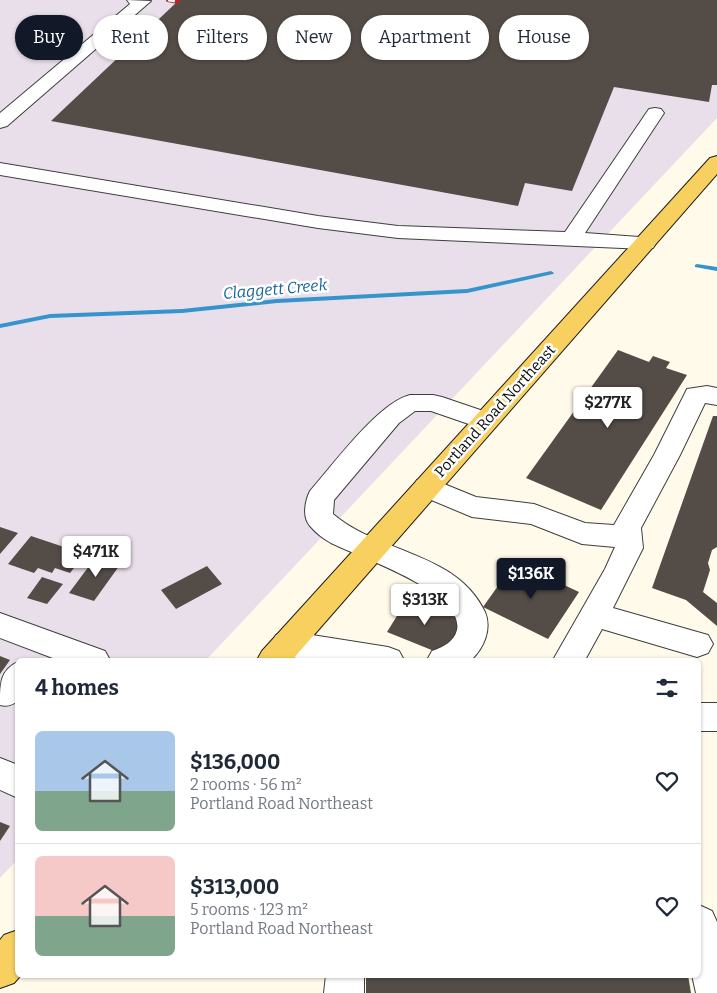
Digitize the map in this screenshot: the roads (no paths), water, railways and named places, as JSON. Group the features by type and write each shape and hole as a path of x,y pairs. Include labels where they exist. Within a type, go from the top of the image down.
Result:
{"main road":[{"name":"Portland Road Northeast","path":"280,652 717,162"},
{"path":"0,969 15,952"}],"street":[{"path":"0,122 143,1 135,0"},
{"path":"9,95 28,98"},
{"path":"572,239 655,112"},
{"path":"0,169 318,222 398,232 645,243"},
{"path":"570,658 629,548 628,528 667,456 696,395 707,394 717,397"},
{"path":"448,658 468,643 473,634 472,611 464,600 456,592 431,577 372,548 340,535 318,518 320,498 390,417 410,403 433,403 486,421"},
{"path":"427,487 472,507 534,514 582,533 628,537"},
{"path":"594,614 697,644"},
{"path":"0,625 37,651 81,658"},
{"path":"280,652 367,658"},
{"path":"701,717 717,717"},
{"path":"0,773 15,780"},
{"path":"701,932 716,993"},
{"path":"344,978 344,993"}],"waterway":[{"name":"Claggett Creek","path":"697,266 717,269"},
{"name":"Claggett Creek","path":"0,326 50,316 182,311 277,301 467,291 551,273"}],"railway":[{"path":"168,0 178,2"}]}
